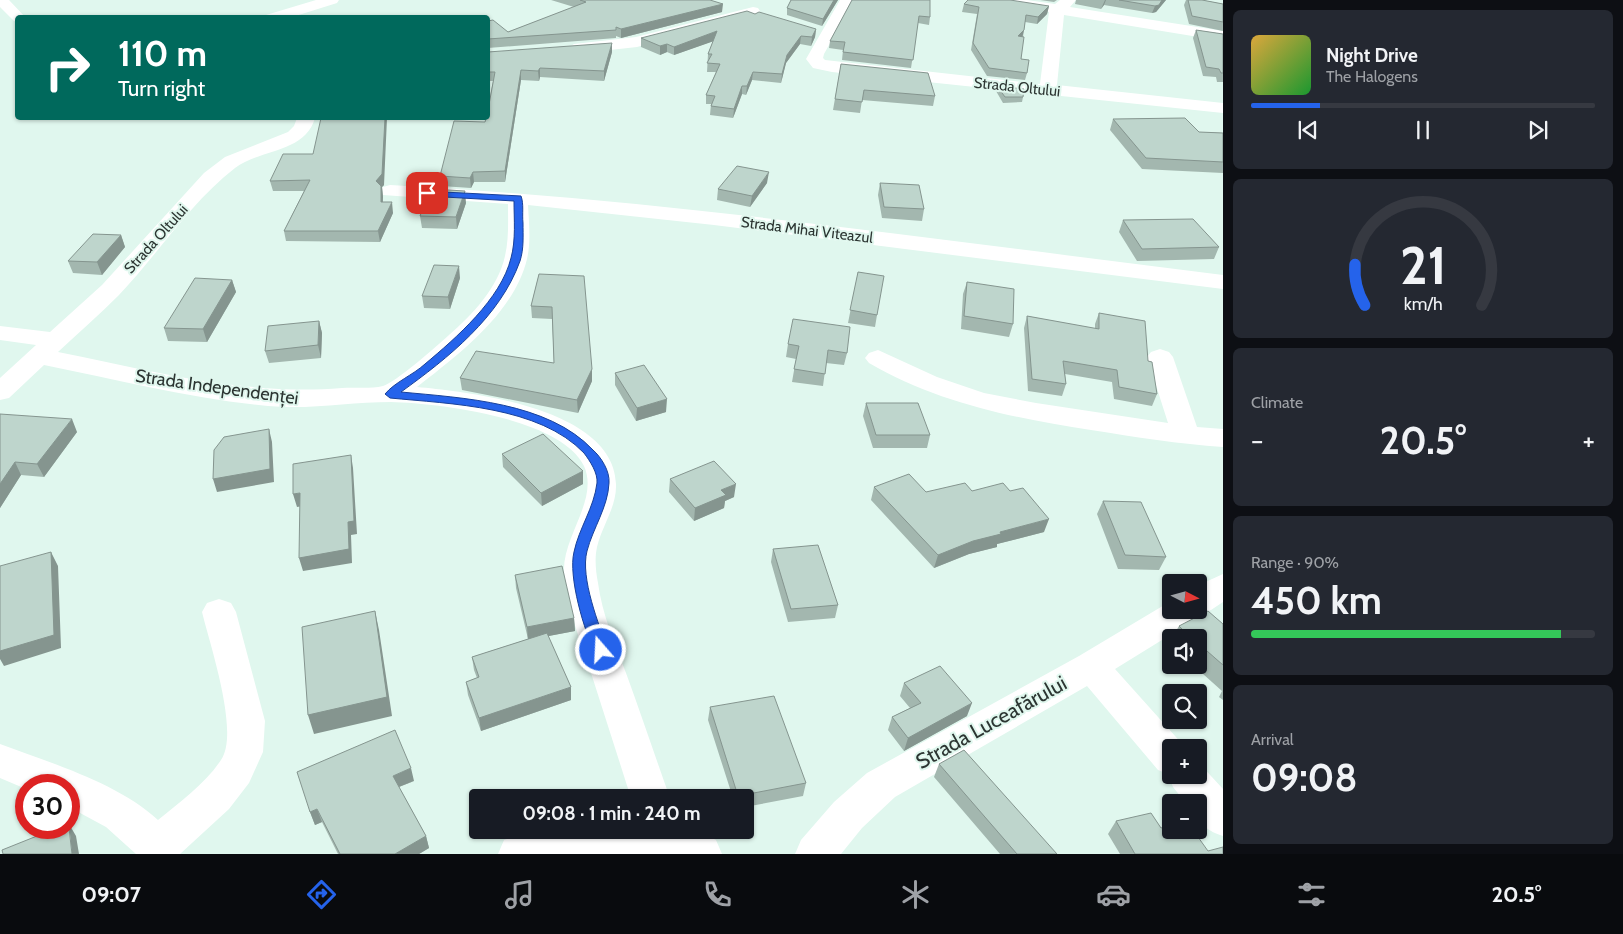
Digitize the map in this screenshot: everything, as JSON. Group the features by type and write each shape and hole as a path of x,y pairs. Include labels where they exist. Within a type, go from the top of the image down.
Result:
{"street":[{"path":"1,0 16,15"},
{"path":"282,15 332,0"},
{"path":"808,28 827,34 847,0"},
{"path":"1000,0 1063,5 1223,36"},
{"path":"722,2 772,17"},
{"path":"1048,90 1063,5"},
{"path":"562,50 637,42 753,11"},
{"name":"Strada Oltului","path":"827,34 814,59 819,64 832,67 1223,108"},
{"name":"Strada Oltului","path":"0,392 110,290 211,177 232,161 295,136 303,128 305,120"},
{"name":"Strada Mihai Viteazul","path":"390,191 518,198 851,235 1223,282"},
{"path":"390,394 427,368 463,336 498,295 516,259 518,198"},
{"path":"0,333 48,348"},
{"name":"Strada Independenței","path":"48,348 136,376 270,398 313,400 390,394 469,402 525,415 545,422 580,442 596,460 604,481 600,499 580,553 582,595 648,789"},
{"path":"1160,357 1175,407 1187,435"},
{"path":"878,358 921,382 983,401 1044,414 1187,435 1223,438"},
{"path":"1208,595 1223,586"},
{"path":"80,794 128,820 158,850 215,796 236,771 244,752 247,721 218,612"},
{"name":"Strada Luceafărului","path":"815,854 848,816 881,784 1091,666 1169,619"},
{"path":"1091,666 1162,748"},
{"path":"0,761 32,774"},
{"path":"1194,784 1223,818"},
{"path":"518,854 555,843 581,839"},
{"path":"675,839 702,854"}],"building":[{"path":"580,0 710,0 723,4 621,29 616,27 616,30 490,39 490,21 493,20 508,32 586,2"},
{"path":"791,0 834,0 823,19 787,8"},
{"path":"852,0 930,0 930,17 919,16 913,60 843,52 845,42 830,41"},
{"path":"968,0 1010,0 1049,6 1038,17 1026,15 1024,30 1018,36 1024,37 1021,59 1029,60 1027,73 989,68 973,43 979,7 964,4"},
{"path":"1119,0 1162,0 1159,5 1155,6"},
{"path":"1188,0 1202,0 1223,4 1223,22 1192,16"},
{"path":"747,11 755,14 759,12 816,29 812,37 801,36 787,55 782,74 753,72 747,86 742,86 734,109 711,106 715,96 706,95 720,64 707,63 712,54 708,54 717,31 674,47 667,44 660,46 641,38"},
{"path":"1196,30 1223,34 1223,73 1219,69 1206,67"},
{"path":"612,43 604,71 540,68 538,71 521,70 505,171 473,172 470,178 440,176 454,121 485,122 486,120 490,120 490,99 495,72 490,72 490,52"},
{"path":"841,64 928,73 935,96 864,90 862,102 835,99"},
{"path":"997,86 1024,89 1023,97 1005,97"},
{"path":"1185,118 1199,132 1223,133 1223,162 1146,158 1113,119"},
{"path":"321,120 385,120 382,174 376,181 381,186 381,202 392,202 378,231 284,231 310,180 270,181 283,154 313,154"},
{"path":"737,166 769,172 752,196 718,189"},
{"path":"880,183 919,185 924,209 884,207"},
{"path":"431,189 465,191 456,217 420,216"},
{"path":"1193,219 1219,247 1142,249 1123,220"},
{"path":"93,234 121,235 97,262 68,261"},
{"path":"434,265 459,266 448,297 422,296"},
{"path":"858,272 884,276 877,315 850,310"},
{"path":"539,274 584,276 592,369 577,400 460,378 476,351 554,363 552,307 531,306"},
{"path":"195,278 232,280 203,329 164,328"},
{"path":"967,282 1014,289 1013,324 964,316"},
{"path":"1099,313 1145,321 1148,361 1152,362 1157,394 1119,387 1117,370 1063,361 1066,384 1032,379 1027,316 1099,329"},
{"path":"793,319 850,327 847,353 828,350 825,374 794,369 799,346 788,344"},
{"path":"319,321 318,345 265,351 268,326"},
{"path":"644,365 667,399 637,408 615,373"},
{"path":"866,403 918,403 930,435 876,435"},
{"path":"0,414 72,419 37,464 15,462 0,484"},
{"path":"269,429 270,469 213,479 214,450 224,437"},
{"path":"543,434 583,471 541,493 502,454"},
{"path":"351,455 354,521 348,522 349,549 299,558 300,493 293,494 293,464"},
{"path":"714,461 736,484 721,490 726,495 695,508 670,479"},
{"path":"909,474 926,492 965,483 972,491 1003,483 1010,491 1023,488 1049,519 1000,532 1001,534 973,541 938,555 874,487"},
{"path":"1103,501 1141,502 1166,557 1125,555"},
{"path":"818,545 838,605 791,609 773,549"},
{"path":"51,552 54,635 0,651 0,566"},
{"path":"562,566 574,618 527,627 515,575"},
{"path":"375,611 387,697 308,715 302,627"},
{"path":"1208,611 1223,624 1223,665 1207,651 1207,629 1182,629 1179,626 1193,619 1208,619"},
{"path":"547,633 571,687 479,718 466,682 479,677 472,657"},
{"path":"940,666 972,703 908,738 892,717 921,703 904,683"},
{"path":"774,696 806,783 754,793 754,789 736,789 710,707"},
{"path":"395,730 411,768 393,776 426,836 395,854 340,854 317,809 310,812 297,772"},
{"path":"964,750 1057,854 1017,854 939,764"},
{"path":"1151,813 1162,828 1162,839 1199,839 1208,851 1223,847 1223,854 1135,854 1116,821"},
{"path":"30,839 70,839 72,854 3,854 2,850"}],"route":[{"path":"427,193 518,198 516,259 498,295 463,336 427,368 390,394 469,402 525,415 545,422 580,442 596,460 604,481 600,499 580,553 582,595 601,650"}]}
